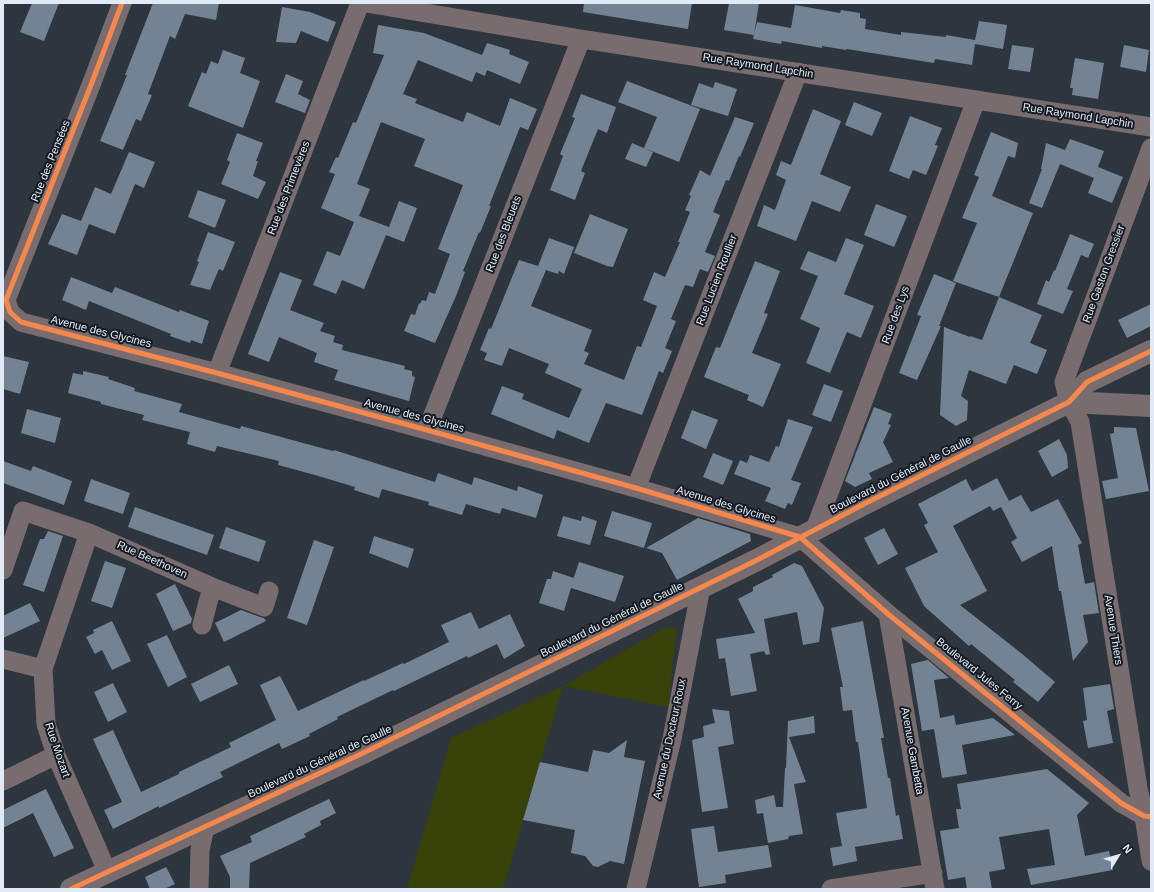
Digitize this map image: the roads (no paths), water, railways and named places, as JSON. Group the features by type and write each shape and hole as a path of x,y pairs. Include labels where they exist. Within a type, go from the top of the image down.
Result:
{"street":[{"name":"Rue des Pensées","path":"21,322 10,312 6,300 91,86 122,3"},
{"name":"Rue des Primevères","path":"217,373 360,3"},
{"name":"Rue Raymond Lapchin","path":"366,3 581,39 1151,127"},
{"name":"Rue des Bleuets","path":"427,430 581,39"},
{"name":"Rue Lucien Roullier","path":"636,488 798,72"},
{"name":"Rue des Lys","path":"807,533 826,503 976,100"},
{"name":"Rue Gaston Gressier","path":"1069,402 1064,382 1151,148"},
{"name":"Avenue des Glycines","path":"21,322 217,373 636,488 807,533"},
{"name":"Boulevard du Général de Gaulle","path":"71,889 368,750 701,587 1069,402 1087,382 1151,351"},
{"path":"1069,402 1151,406"},
{"name":"Avenue Thiers","path":"1069,402 1080,422 1136,780 1148,816 1151,861"},
{"name":"Rue Beethoven","path":"3,570 22,511 88,533 212,587 264,607 269,591"},
{"name":"Rue Mozart","path":"88,533 43,669 46,724 56,755 107,871"},
{"name":"Boulevard Jules Ferry","path":"807,533 888,614 1121,803 1148,816"},
{"path":"202,625 212,587"},
{"name":"Avenue du Docteur Roux","path":"636,889 672,739 701,587"},
{"name":"Avenue Gambetta","path":"888,614 934,881"},
{"path":"3,659 43,669"},
{"path":"3,781 56,755"},
{"path":"200,889 200,850 205,827"},
{"path":"831,889 934,881"}]}
